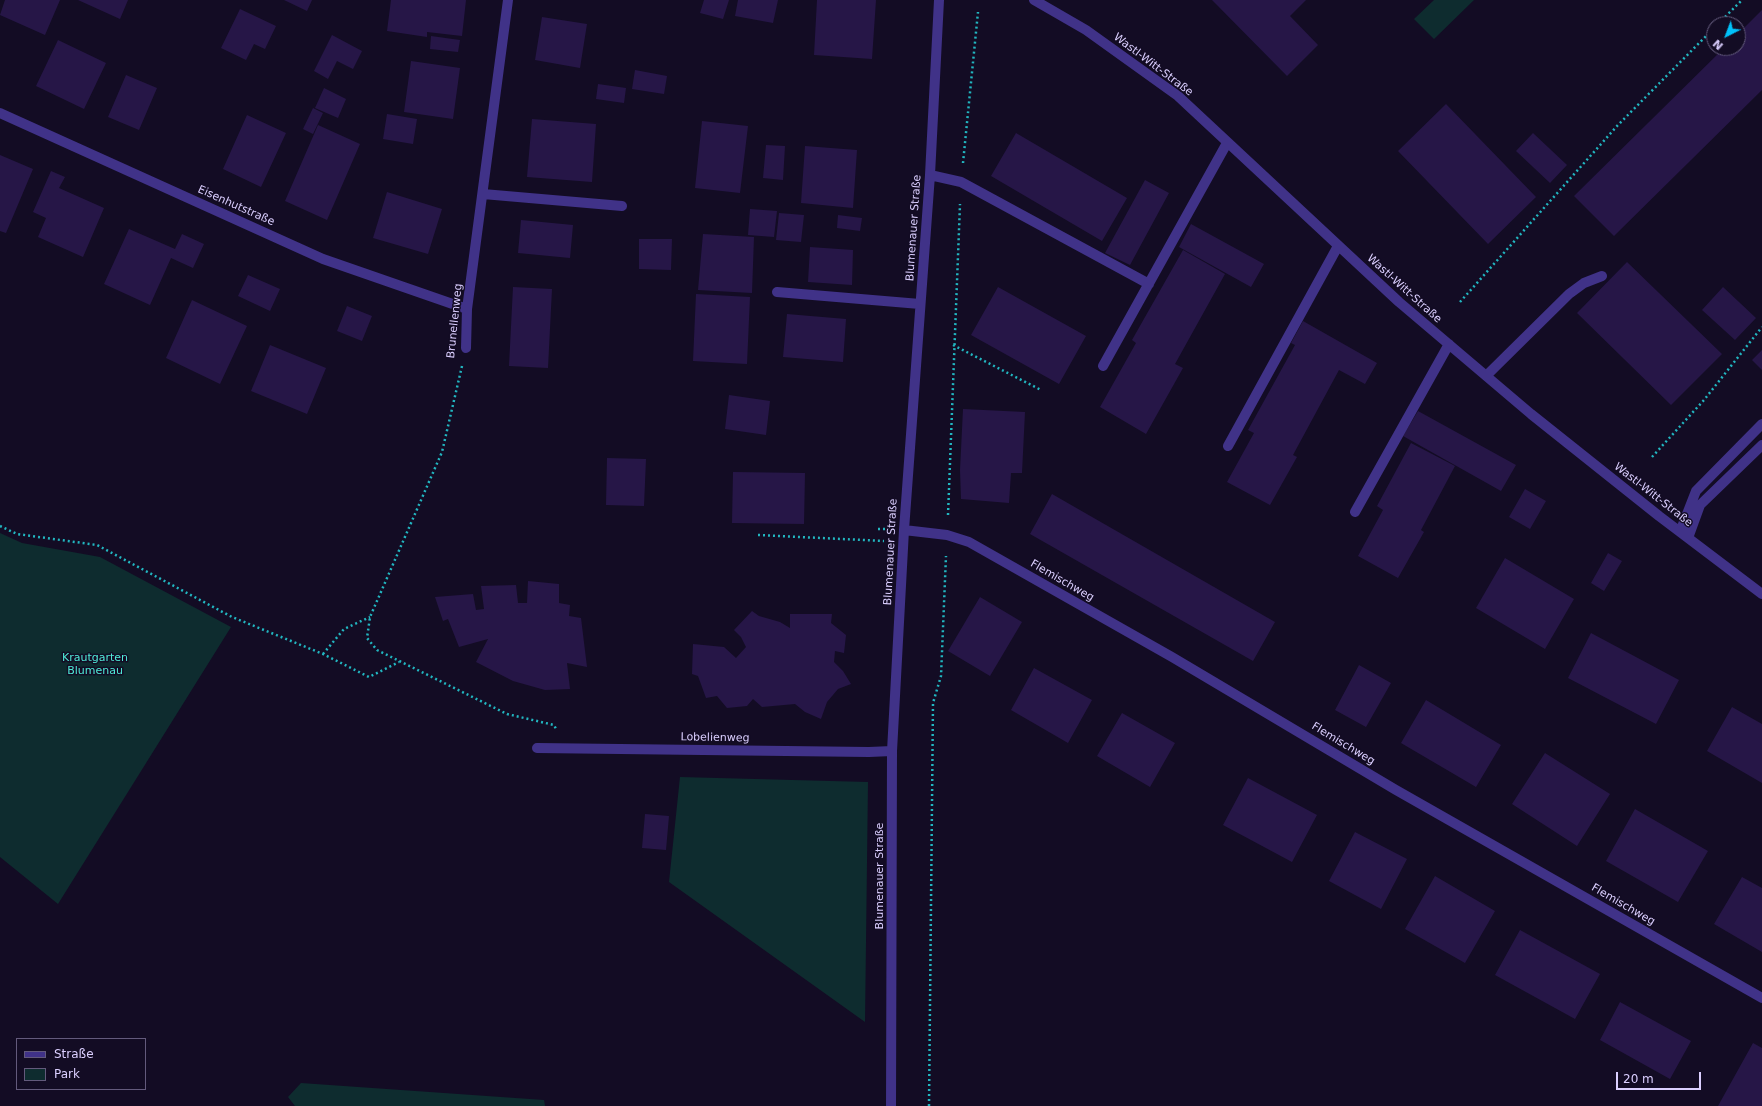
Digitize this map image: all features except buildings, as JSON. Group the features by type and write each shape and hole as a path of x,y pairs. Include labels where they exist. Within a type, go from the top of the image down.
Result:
{"street":[{"name":"Brunellenweg","path":"466,348 467,309 508,0"},
{"name":"Blumenauer Straße","path":"891,1106 892,750 904,530 930,175 939,0"},
{"name":"Wastl-Witt-Straße","path":"1034,0 1086,30 1178,96 1399,302 1531,414 1684,535 1762,594"},
{"name":"Eisenhutstraße","path":"0,113 323,259 467,309"},
{"path":"1103,366 1227,143"},
{"path":"930,175 961,182 1149,284"},
{"path":"483,194 622,206"},
{"path":"1228,446 1338,246"},
{"path":"1486,375 1568,294 1584,283 1602,276"},
{"path":"777,292 920,304"},
{"path":"1355,512 1449,344"},
{"path":"1684,535 1696,491 1762,424"},
{"path":"1684,535 1700,505 1762,445"},
{"name":"Flemischweg","path":"904,530 947,535 969,542 1152,646 1396,790 1762,998"},
{"name":"Lobelienweg","path":"537,748 869,752 892,750"}],"path":[{"path":"1726,16 1742,0"},
{"path":"929,1106 932,703 941,676 953,345 961,182 978,12"},
{"path":"1460,302 1618,125 1706,36"},
{"path":"1652,457 1704,400 1762,327"},
{"path":"953,345 1041,390"},
{"name":"Brunellenweg","path":"399,662 376,650 367,638 370,618 442,452 466,348"},
{"path":"0,526 17,534 97,545 232,617 323,654 369,677 399,662 507,714 554,725 568,749"},
{"path":"758,535 904,542"},
{"path":"323,654 344,629 370,618"}],"green space":[{"path":"1434,0 1474,0 1434,39 1414,19"},
{"name":"Krautgarten Blumenau","path":"0,533 22,543 100,557 231,627 58,904 0,857"},
{"path":"680,777 868,782 865,1022 669,882"},
{"path":"301,1083 544,1100 545,1106 295,1106 288,1097"}]}
